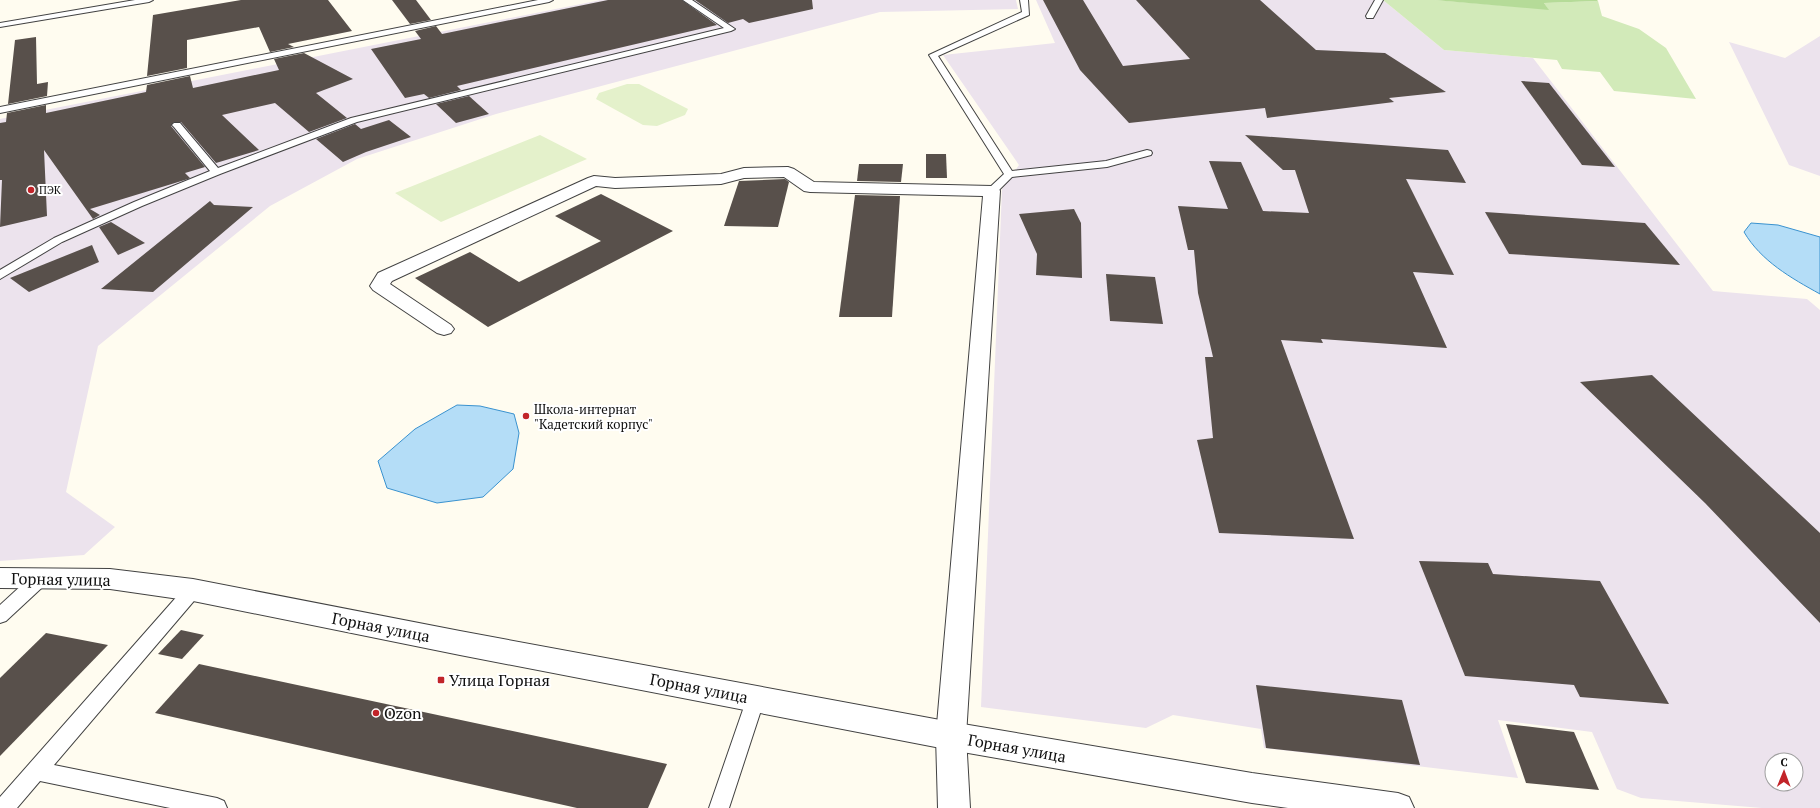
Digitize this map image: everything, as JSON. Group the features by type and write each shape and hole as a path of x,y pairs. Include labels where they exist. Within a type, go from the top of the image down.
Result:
{"street":[{"path":"444,330 380,286 385,277 594,181 615,183 721,179 744,173 788,172 810,187 992,191 951,736 954,808"},
{"name":"Горная улица","path":"0,578 110,578 194,590 460,643 951,736 1252,788 1398,808"}],"lane":[{"path":"0,25 149,0"},
{"path":"0,110 549,0"},
{"path":"0,275 58,240 138,204 216,172 354,120 731,29 687,0"},
{"path":"1009,174 933,55 1026,13 1024,0"},
{"path":"1370,16 1378,0"},
{"path":"177,125 216,172"},
{"path":"992,191 1009,174 1107,164 1146,153"},
{"path":"0,616 42,577"},
{"path":"4,808 194,590"},
{"path":"719,808 756,698"},
{"path":"37,771 217,808"}],"shaded area":[{"path":"601,0 1016,0 1018,9 880,12 496,114 357,159 270,206 98,346 66,492 115,527 84,555 0,561 0,119"},
{"path":"1036,0 1383,0 1444,50 1533,58 1713,291 1807,299 1820,310 1820,808 1762,808 1641,798 1617,789 1592,732 1498,720 1518,778 1264,748 1261,729 1173,715 1146,728 981,707 1002,189 1019,165 943,55 1055,43"},
{"path":"1820,36 1820,176 1789,165 1729,42 1785,58"}],"green space":[{"path":"1383,0 1434,0 1548,9 1544,3 1598,1 1602,16 1639,29 1666,48 1696,99 1614,91 1600,72 1562,69 1557,60 1444,50"},
{"path":"1434,0 1598,1 1544,3 1549,10"},
{"path":"627,84 639,84 688,109 685,115 657,126 643,125 596,99 599,93"},
{"path":"540,135 587,159 441,222 395,193"}],"water":[{"path":"1751,223 1778,225 1820,237 1820,294 1798,282 1759,252 1744,232"},
{"path":"457,405 480,406 514,414 519,433 513,469 483,497 437,503 387,488 378,461 415,429"}],"building":[{"path":"241,0 328,0 352,31 288,44 294,47 270,52 259,27 187,40 187,68 147,76 153,15"},
{"path":"392,0 416,0 431,20 410,24"},
{"path":"608,0 682,0 717,25 457,86 461,90 429,98 424,94 405,98 371,49 421,39 415,31 436,26 442,34"},
{"path":"695,0 812,0 813,9 749,23 743,19 728,23"},
{"path":"1043,0 1083,0 1123,66 1190,59 1136,0 1260,0 1316,50 1385,53 1446,92 1389,98 1394,102 1267,118 1265,108 1129,123 1080,70"},
{"path":"36,37 37,84 48,82 47,96 8,104 15,40"},
{"path":"304,53 353,79 316,93 347,118 309,132 275,103 222,115 259,150 216,163 181,122 174,122 171,126 205,167 185,173 190,178 188,179 90,209 100,215 93,219 44,150 47,216 0,227 2,180 0,180 0,123 6,122 7,113 46,105 46,113 146,92 147,85 190,76 193,88 279,70 274,59"},
{"path":"1521,81 1549,83 1615,167 1582,165"},
{"path":"469,96 489,114 456,123 436,104"},
{"path":"389,120 411,137 366,152 343,162 316,139 355,124 361,129"},
{"path":"1245,135 1448,150 1466,183 1406,179 1454,275 1413,272 1447,348 1321,339 1323,343 1281,340 1354,539 1219,533 1197,440 1213,438 1205,357 1213,357 1198,293 1194,250 1188,250 1178,206 1228,209 1209,161 1241,162 1263,211 1309,213 1295,170 1283,170"},
{"path":"926,154 946,154 947,178 926,178"},
{"path":"859,164 903,164 901,182 857,181"},
{"path":"785,179 789,182 778,227 724,226 739,181"},
{"path":"601,194 673,231 488,327 415,278 470,252 519,282 601,241 555,216"},
{"path":"855,195 900,196 892,317 839,317"},
{"path":"210,201 214,205 253,207 153,292 101,289"},
{"path":"1074,209 1081,223 1082,278 1036,275 1037,254 1019,214"},
{"path":"1485,212 1645,223 1680,265 1509,254"},
{"path":"111,222 145,243 118,255 99,227"},
{"path":"92,245 99,262 29,292 10,278"},
{"path":"1106,274 1155,277 1163,324 1110,321"},
{"path":"1652,375 1820,533 1820,623 1705,503 1580,382"},
{"path":"1419,561 1488,563 1493,574 1600,581 1669,704 1580,697 1574,685 1465,676"},
{"path":"181,630 204,635 182,659 158,654"},
{"path":"46,633 108,645 0,756 0,678"},
{"path":"199,664 667,764 648,808 577,808 155,713"},
{"path":"1256,685 1402,700 1420,765 1266,748"},
{"path":"1506,724 1574,732 1599,790 1526,783"}],"place":[{"name":"ПЭК","path":"31,190"},
{"name":"Школа-интернат \"Кадетский корпус\"","path":"526,416"},
{"name":"Улица Горная","path":"441,680"},
{"name":"Ozon","path":"376,713"}]}
